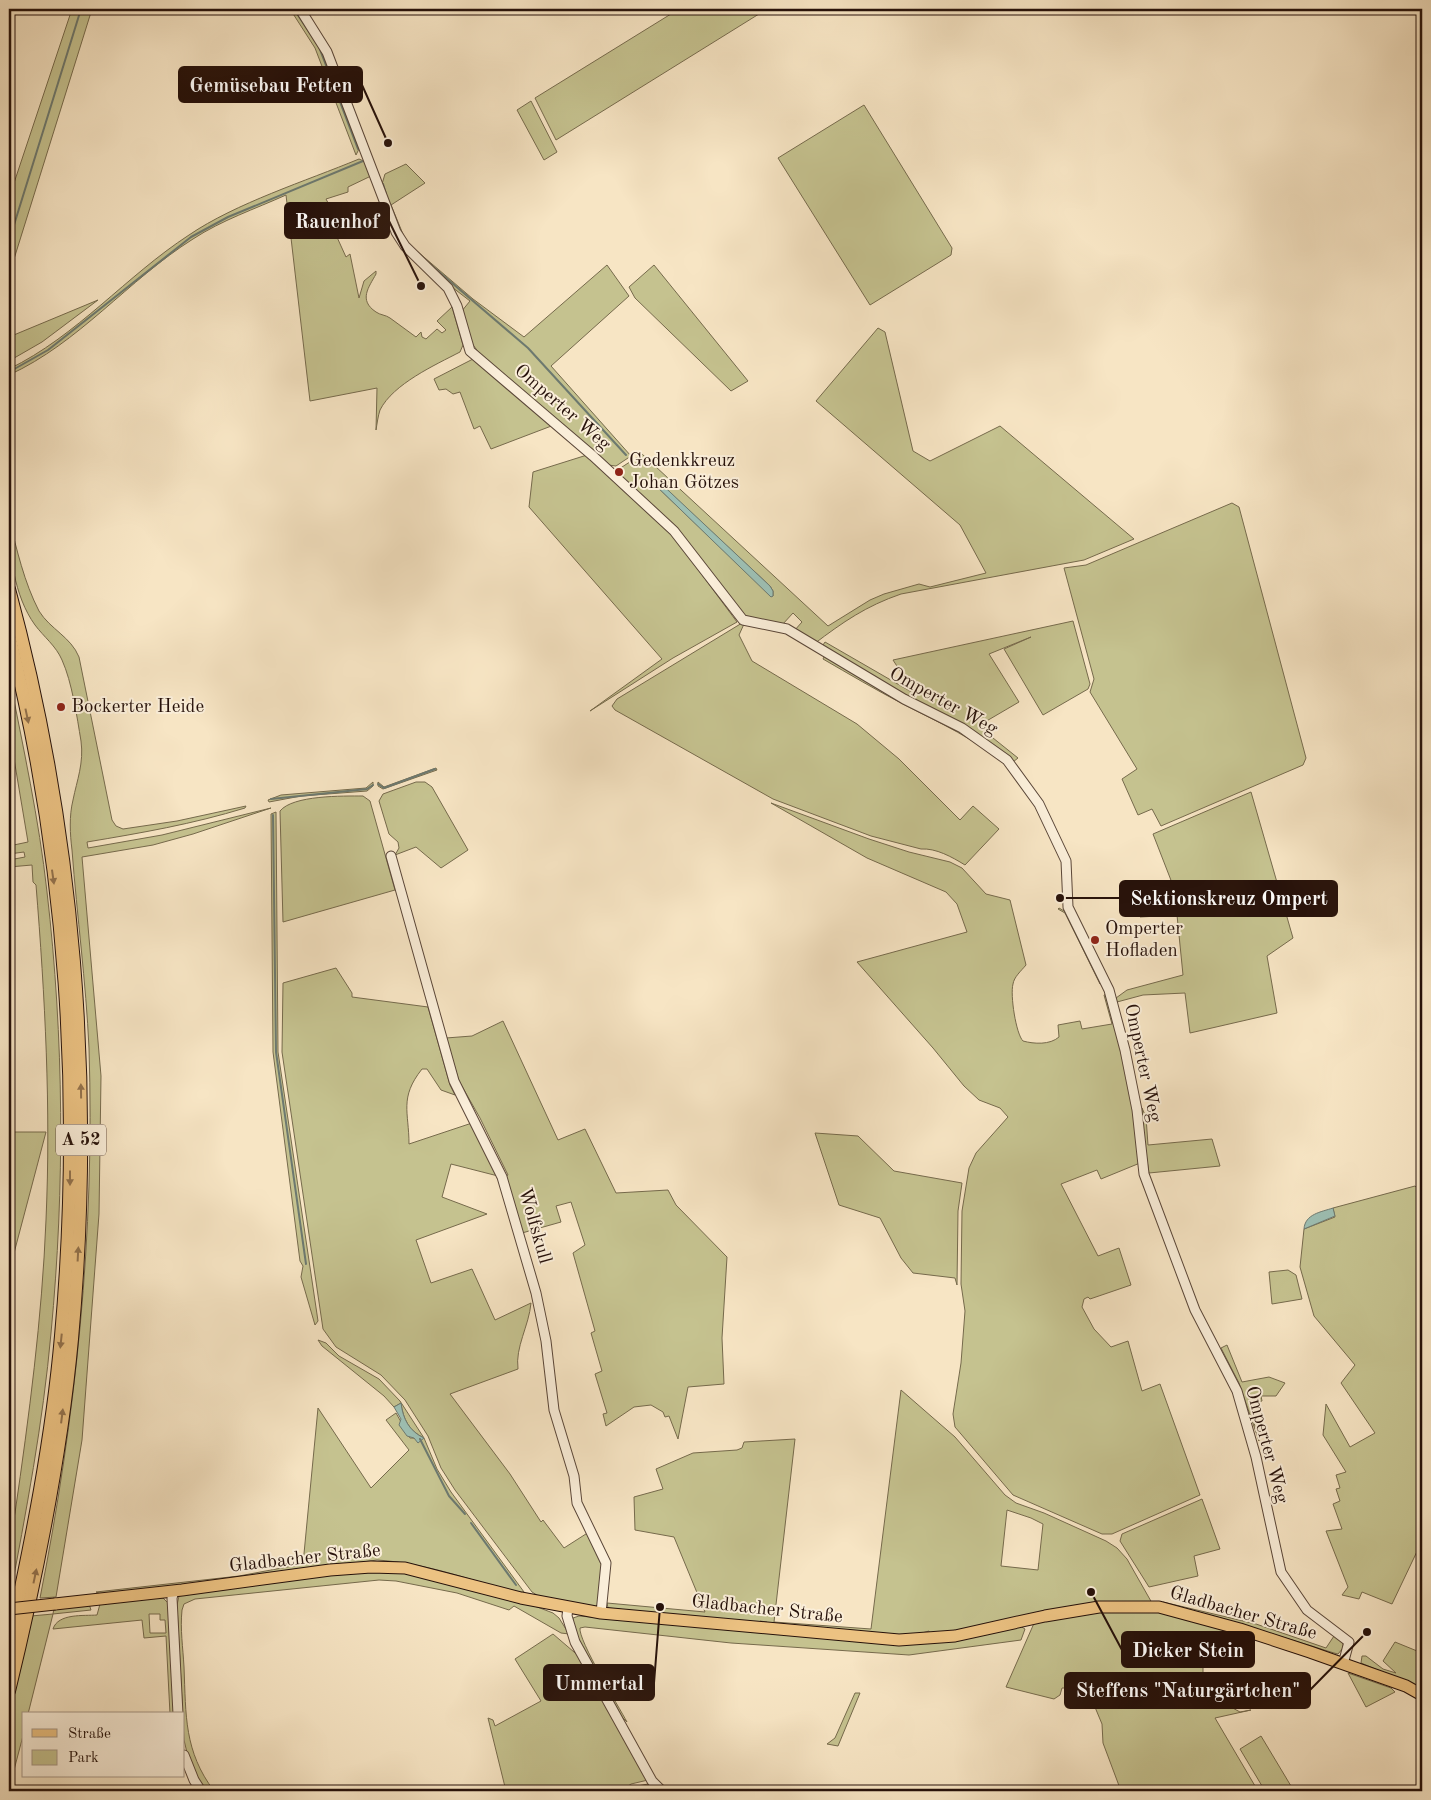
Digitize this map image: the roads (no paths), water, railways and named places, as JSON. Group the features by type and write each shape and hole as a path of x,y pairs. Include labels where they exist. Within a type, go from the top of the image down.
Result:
{"highway":[{"name":"A 52","path":"9,589 39,719 65,874 78,1022 81,1187 72,1341 60,1438 37,1566 9,1692"},
{"name":"A 52","path":"9,635 37,770 56,896 68,1023 70,1095 70,1187 61,1338 40,1489 9,1644"}],"main road":[{"name":"Gladbacher Straße","path":"9,1609 174,1591 330,1570 405,1568 568,1608 601,1613 899,1640 955,1636 1045,1616 1099,1607 1159,1607 1240,1628 1406,1686 1422,1695"}],"street":[{"name":"Omperter Weg","path":"300,9 324,48 396,232 405,246 448,288 457,306 470,351 593,456 674,531 743,620 787,629 904,699 962,728 1007,760 1034,796 1048,820 1066,861 1068,906 1110,990 1137,1110 1144,1174 1196,1310 1237,1391 1256,1457 1281,1572 1307,1610 1349,1642 1343,1664"},
{"name":"Wolfskull","path":"391,856 454,1081 502,1177 536,1293 546,1341 554,1410 574,1476 577,1503 606,1562 601,1613"},
{"path":"174,1591 178,1712"},
{"path":"568,1608 567,1616 575,1642 652,1782 662,1791"},
{"path":"185,1758 194,1780 201,1791"}],"water":[{"path":"654,477 770,586 773,596 771,597 650,480"},
{"path":"1333,1208 1335,1216 1304,1229 1310,1217"},
{"path":"401,1403 403,1414 408,1424 414,1432 424,1438 418,1443 414,1438 407,1436 399,1425 401,1419 394,1407"}],"waterway":[{"path":"9,241 81,9"},
{"path":"294,9 319,47 358,149"},
{"path":"9,372 48,350 191,237 228,217 363,161"},
{"path":"383,184 386,194"},
{"path":"424,259 528,348 626,455"},
{"path":"378,784 384,788 435,769"},
{"path":"271,799 367,789 373,785"},
{"path":"273,815 276,1052 306,1264"},
{"path":"420,1439 449,1496 465,1514"},
{"path":"471,1523 516,1585"}],"place":[{"name":"Gemüsebau Fetten","path":"388,143"},
{"name":"Rauenhof","path":"421,286"},
{"name":"Gedenkkreuz Johan Götzes","path":"619,472"},
{"name":"Bockerter Heide","path":"61,707"},
{"name":"Sektionskreuz Ompert","path":"1060,898"},
{"name":"Omperter Hofladen","path":"1095,940"},
{"name":"Dicker Stein","path":"1091,1592"},
{"name":"Ummertal","path":"660,1607"},
{"name":"Steffens \"Naturgärtchen\"","path":"1367,1632"}]}
